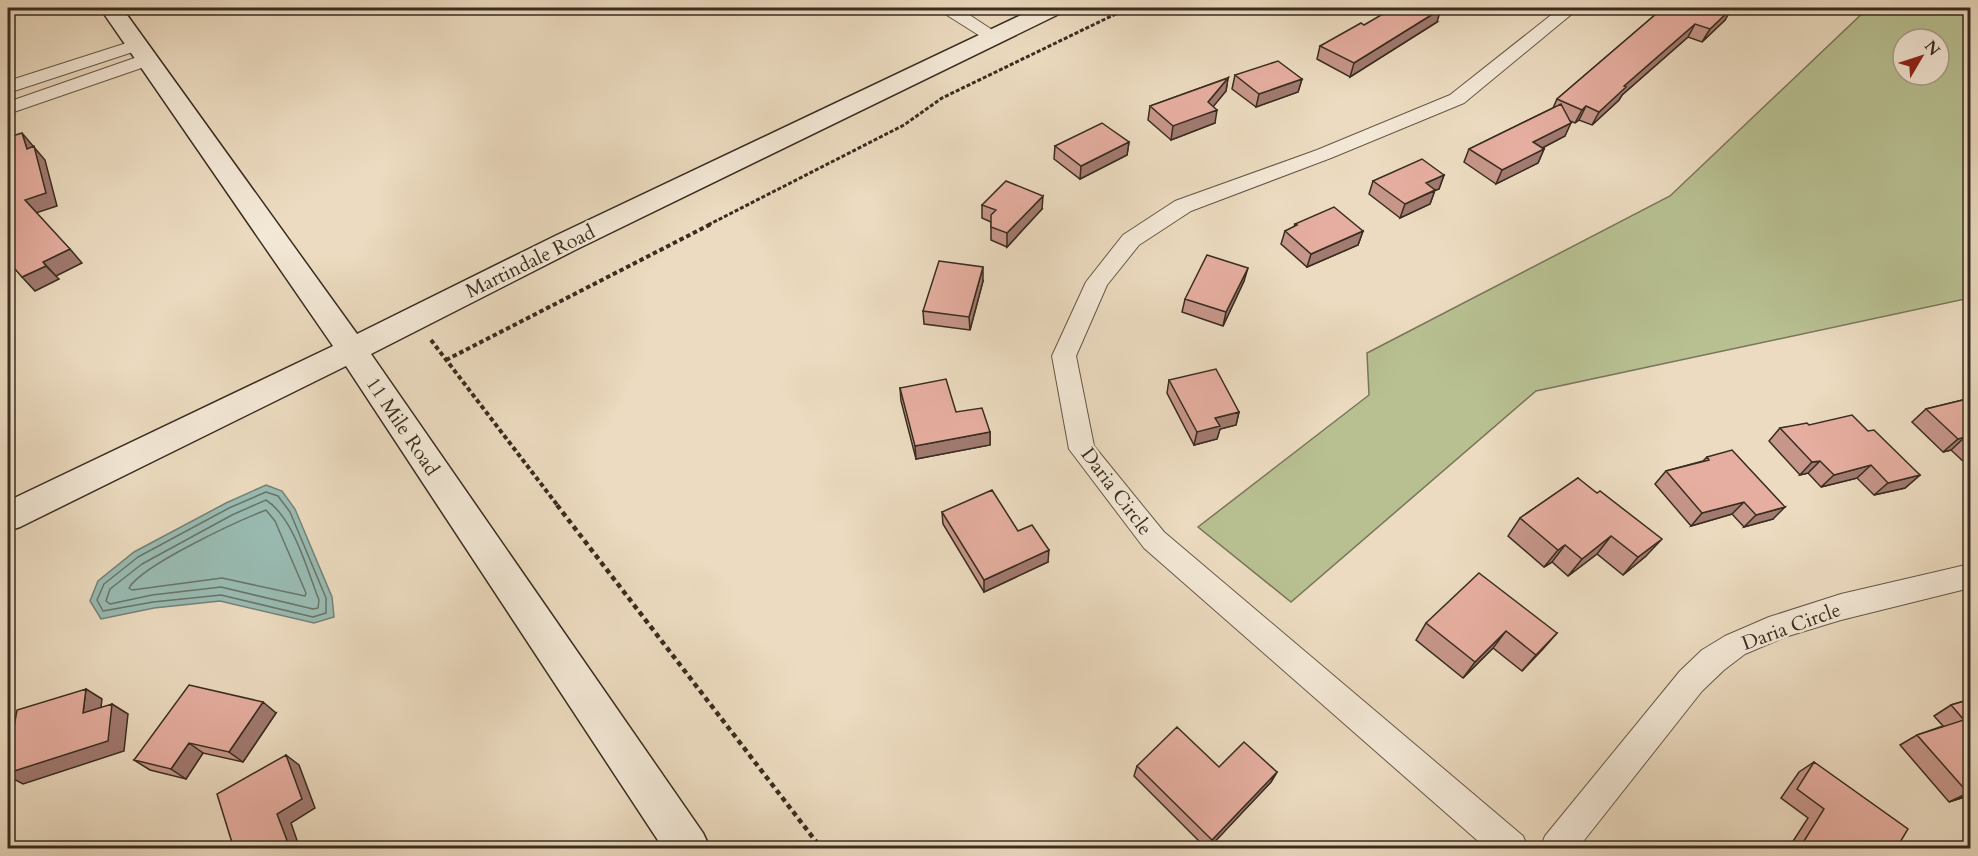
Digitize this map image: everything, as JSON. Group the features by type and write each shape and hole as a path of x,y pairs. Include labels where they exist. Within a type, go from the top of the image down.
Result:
{"street":[{"name":"11 Mile Road","path":"111,8 352,350 687,849"},
{"path":"948,8 994,37"},
{"name":"Martindale Road","path":"8,517 1053,8"},
{"name":"Daria Circle","path":"1511,849 1154,540 1082,449 1064,356 1097,282 1131,240 1183,206 1324,154 1457,99 1569,8"},
{"path":"8,87 141,53"},
{"path":"8,108 141,53"},
{"name":"Daria Circle","path":"1557,849 1691,681 1713,660 1728,650 1779,626 1842,606 1971,576"}],"path":[{"path":"446,360 904,125 942,98 1128,8"},
{"path":"414,318 821,849"}],"green space":[{"path":"1868,8 1970,8 1970,298 1536,391 1291,602 1198,527 1369,395 1367,353 1670,196"}],"water":[{"path":"266,485 282,491 295,509 332,597 334,617 314,623 220,601 154,608 101,619 90,601 98,581 134,552 226,503"}],"building":[{"path":"1393,8 1441,9 1354,63 1320,46 1361,23 1364,25"},
{"path":"1663,8 1732,8 1710,29 1695,24 1624,86 1626,87 1599,112 1586,106 1582,110 1557,99"},
{"path":"1278,61 1302,79 1259,94 1235,75"},
{"path":"1228,78 1208,102 1217,110 1173,126 1150,106"},
{"path":"1561,104 1571,123 1533,142 1544,149 1502,170 1469,149"},
{"path":"1102,123 1129,142 1081,166 1055,146"},
{"path":"8,133 9,137 22,133 27,149 34,146 46,193 25,200 70,249 43,262 46,266 22,277 8,261"},
{"path":"1422,159 1444,175 1426,183 1435,190 1405,204 1373,181"},
{"path":"1006,181 1043,196 1007,233 991,227 991,215 996,210 982,205"},
{"path":"1334,207 1363,231 1311,254 1285,231 1297,225 1295,224"},
{"path":"1207,255 1248,268 1226,312 1185,299"},
{"path":"939,261 983,267 969,317 923,311"},
{"path":"1216,369 1239,412 1215,418 1220,426 1197,432 1169,380"},
{"path":"946,379 956,412 982,408 990,432 915,446 900,388"},
{"path":"1971,398 1971,442 1965,437 1958,439 1926,409"},
{"path":"1852,415 1868,431 1874,430 1920,475 1888,483 1871,465 1834,475 1820,461 1812,462 1780,428 1807,423 1809,425"},
{"path":"1732,450 1785,507 1756,515 1744,502 1702,513 1666,471 1709,460 1707,457"},
{"path":"1578,478 1597,493 1600,491 1662,539 1638,557 1611,536 1582,559 1565,545 1558,550 1520,518"},
{"path":"992,490 1018,531 1032,525 1049,550 984,580 942,512"},
{"path":"1479,573 1557,633 1536,655 1506,631 1475,662 1426,623"},
{"path":"189,685 263,702 229,752 189,743 171,769 134,760"},
{"path":"86,689 83,713 112,704 108,741 8,773 8,760 17,710"},
{"path":"1971,699 1971,792 1968,793 1917,735 1964,720 1951,705"},
{"path":"1177,727 1219,767 1244,742 1277,772 1212,840 1137,766"},
{"path":"286,755 302,799 277,814 288,843 279,849 234,849 217,794"},
{"path":"1814,762 1908,829 1896,849 1799,849 1824,809 1797,789"}]}
